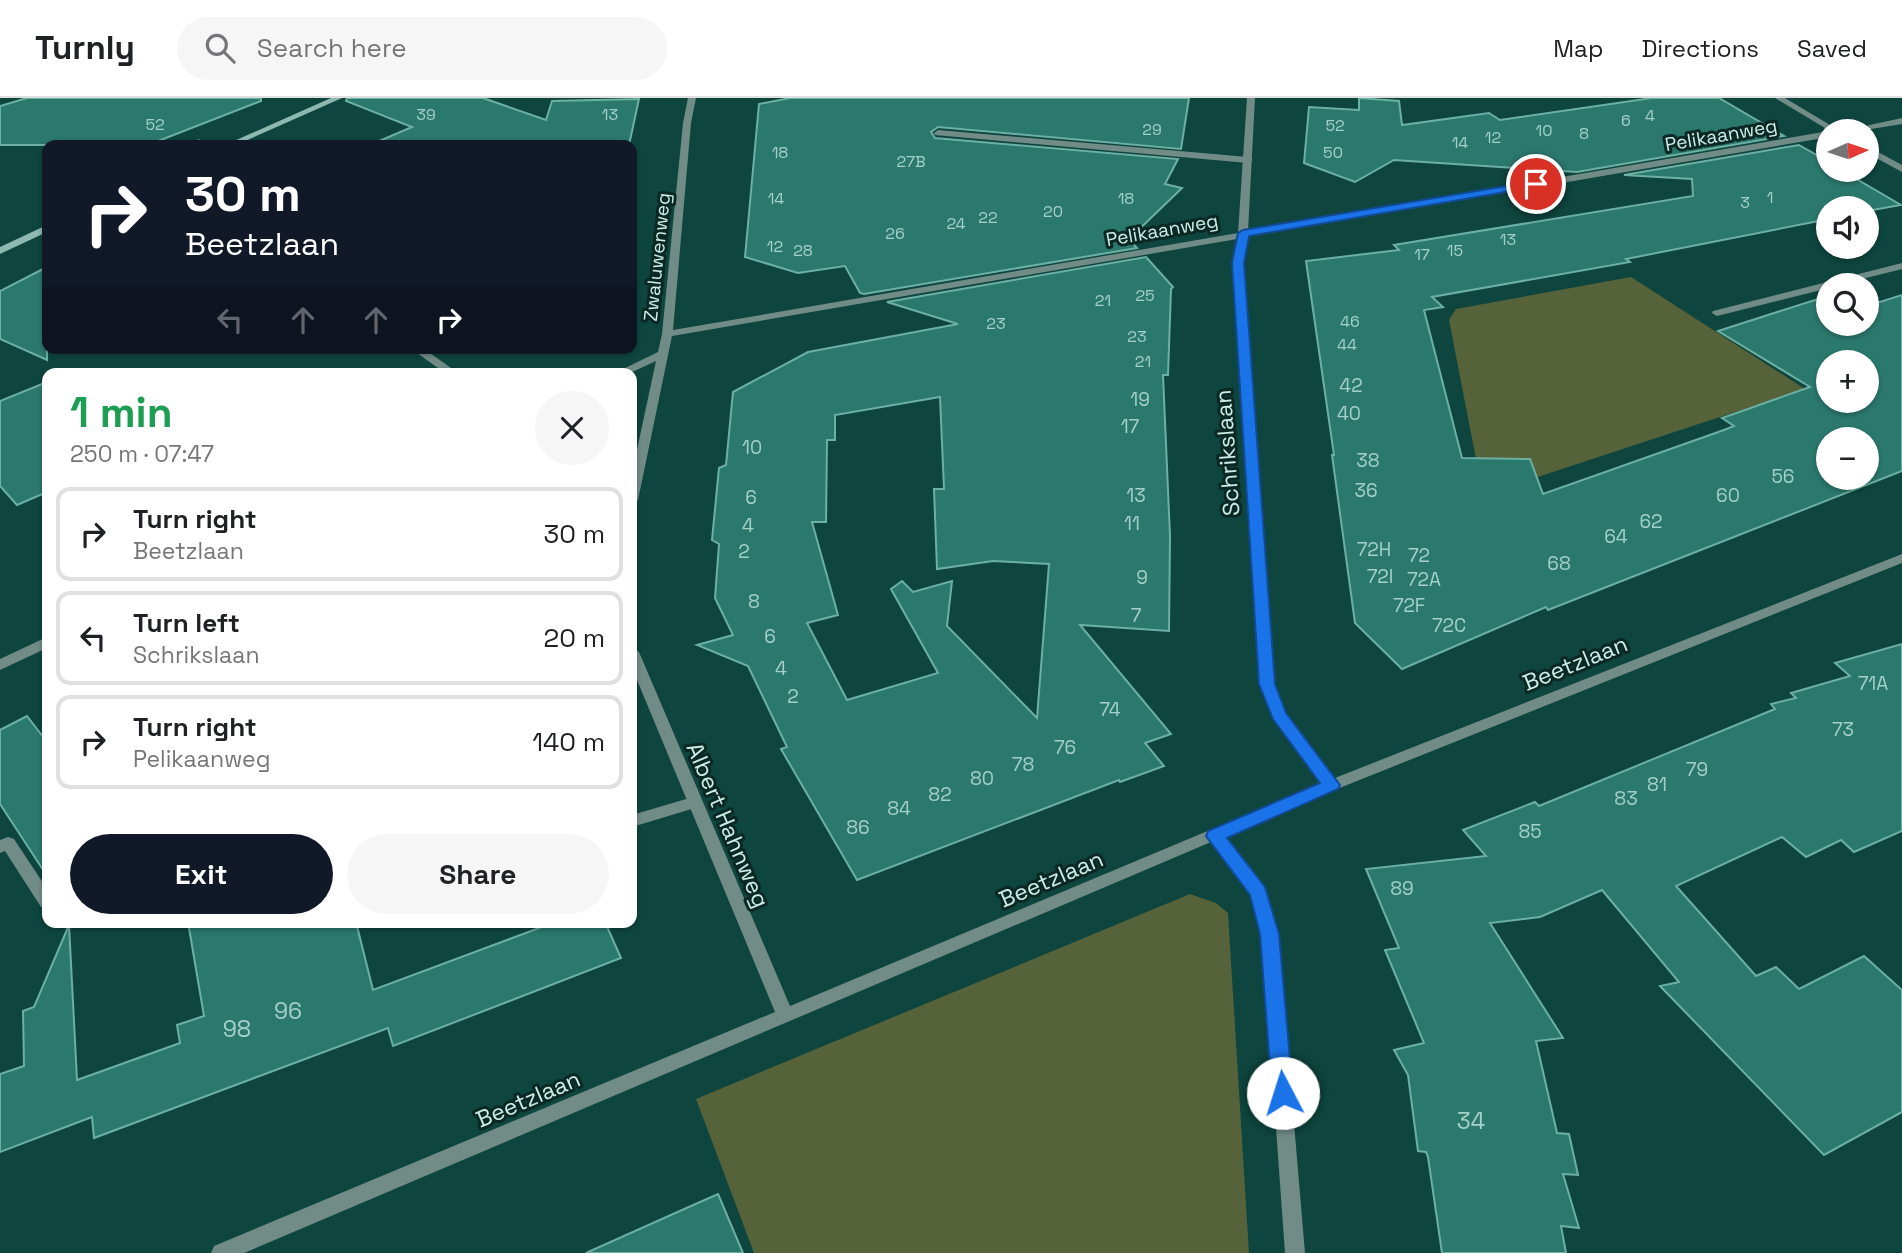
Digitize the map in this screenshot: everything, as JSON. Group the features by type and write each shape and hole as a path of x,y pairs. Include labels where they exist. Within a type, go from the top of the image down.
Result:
{"street":[{"path":"241,140 338,98"},
{"name":"Zwaluwenweg","path":"637,476 667,334 687,123 692,98"},
{"name":"Schrikslaan","path":"1251,98 1243,233 1238,263 1267,684 1279,715 1332,785"},
{"path":"1779,98 1816,119"},
{"path":"1880,125 1902,121"},
{"path":"938,133 1248,160"},
{"name":"Pelikaanweg","path":"667,334 1816,136"},
{"path":"1880,156 1902,169"},
{"path":"0,251 42,230"},
{"path":"1717,313 1902,266"},
{"path":"424,354 445,368"},
{"path":"631,368 663,354"},
{"name":"Beetzlaan","path":"221,1253 1332,785 1902,558"},
{"path":"0,665 42,644"},
{"name":"Albert Hahnweg","path":"637,664 693,803 785,1015"},
{"path":"637,820 693,803"},
{"path":"1215,836 1258,892 1270,934 1295,1253"},
{"path":"0,848 8,843 42,894"}],"green space":[{"path":"1631,277 1805,389 1483,495 1449,320 1456,309"},
{"path":"1190,894 1216,903 1228,913 1249,1253 754,1253 696,1099"}],"building":[{"path":"27,98 261,98 261,101 161,140 42,140 42,145 0,145 0,106"},
{"path":"347,98 483,98 546,120 552,101 639,99 630,140 382,140 412,127 346,101"},
{"path":"790,98 1189,98 1181,149 938,127 931,132 935,138 1178,159 1165,184 1182,188 1129,239 1137,248 864,294 860,293 845,266 798,273 745,257 759,104"},
{"path":"1359,98 1399,101 1402,125 1489,113 1500,120 1652,98 1719,98 1784,136 1577,172 1394,160 1355,182 1304,163 1309,107 1359,110"},
{"path":"1799,145 1816,155 1816,182 1862,182 1901,205 1879,209 1879,196 1816,196 1816,222 1626,259 1630,262 1432,297 1443,307 1424,310 1462,458 1530,459 1543,494 1724,430 1734,426 1722,418 1810,387 1718,331 1816,300 1816,336 1879,336 1879,302 1902,295 1902,471 1879,480 1879,427 1816,427 1816,490 1854,490 1548,610 1546,607 1402,669 1355,623 1306,261 1399,250 1394,245 1693,196 1692,179 1624,175"},
{"path":"1146,257 1173,287 1168,375 1163,375 1170,536 1169,631 1080,625 1171,734 1145,743 1164,766 1120,782 1119,780 857,880 781,749 787,747 748,666 697,645 733,635 715,598 719,544 712,540 719,468 726,465 733,392 808,352 958,324 887,302","holes":["940,397 944,489 934,489 937,569 993,561 1049,564 1037,718 947,626 952,581 913,592 902,581 891,589 938,673 847,700 807,623 838,615 812,522 826,522 827,440 835,440 835,415"]},
{"path":"42,270 42,354 47,354 47,360 0,339 0,291"},
{"path":"42,384 42,494 17,505 0,486 0,401"},
{"path":"1902,644 1902,831 1854,852 1841,840 1806,857 1782,837 1676,886 1756,976 1776,967 1799,989 1864,956 1902,990 1902,1112 1824,1155 1660,986 1679,982 1602,890 1540,917 1490,923 1563,1038 1536,1041 1557,1133 1569,1134 1578,1175 1563,1174 1579,1228 1561,1226 1566,1253 1442,1253 1428,1157 1426,1152 1418,1151 1408,1075 1394,1050 1424,1043 1385,950 1399,948 1366,869 1486,856 1463,830 1535,802 1539,806 1775,709 1771,704 1796,698 1791,693 1850,676 1835,663"},
{"path":"27,716 42,736 42,868 0,804 0,730"},
{"path":"68,928 77,1080 180,1043 177,1025 204,1016 189,928 358,928 373,990 539,928 608,928 621,958 393,1046 388,1028 94,1138 92,1117 0,1152 0,1074 24,1066 23,1011 34,1007"},
{"path":"718,1194 743,1253 586,1253 691,1206"}],"route":[{"path":"1283,1093 1270,934 1258,892 1215,836 1332,785 1279,715 1267,684 1238,263 1243,233 1536,184"}]}
